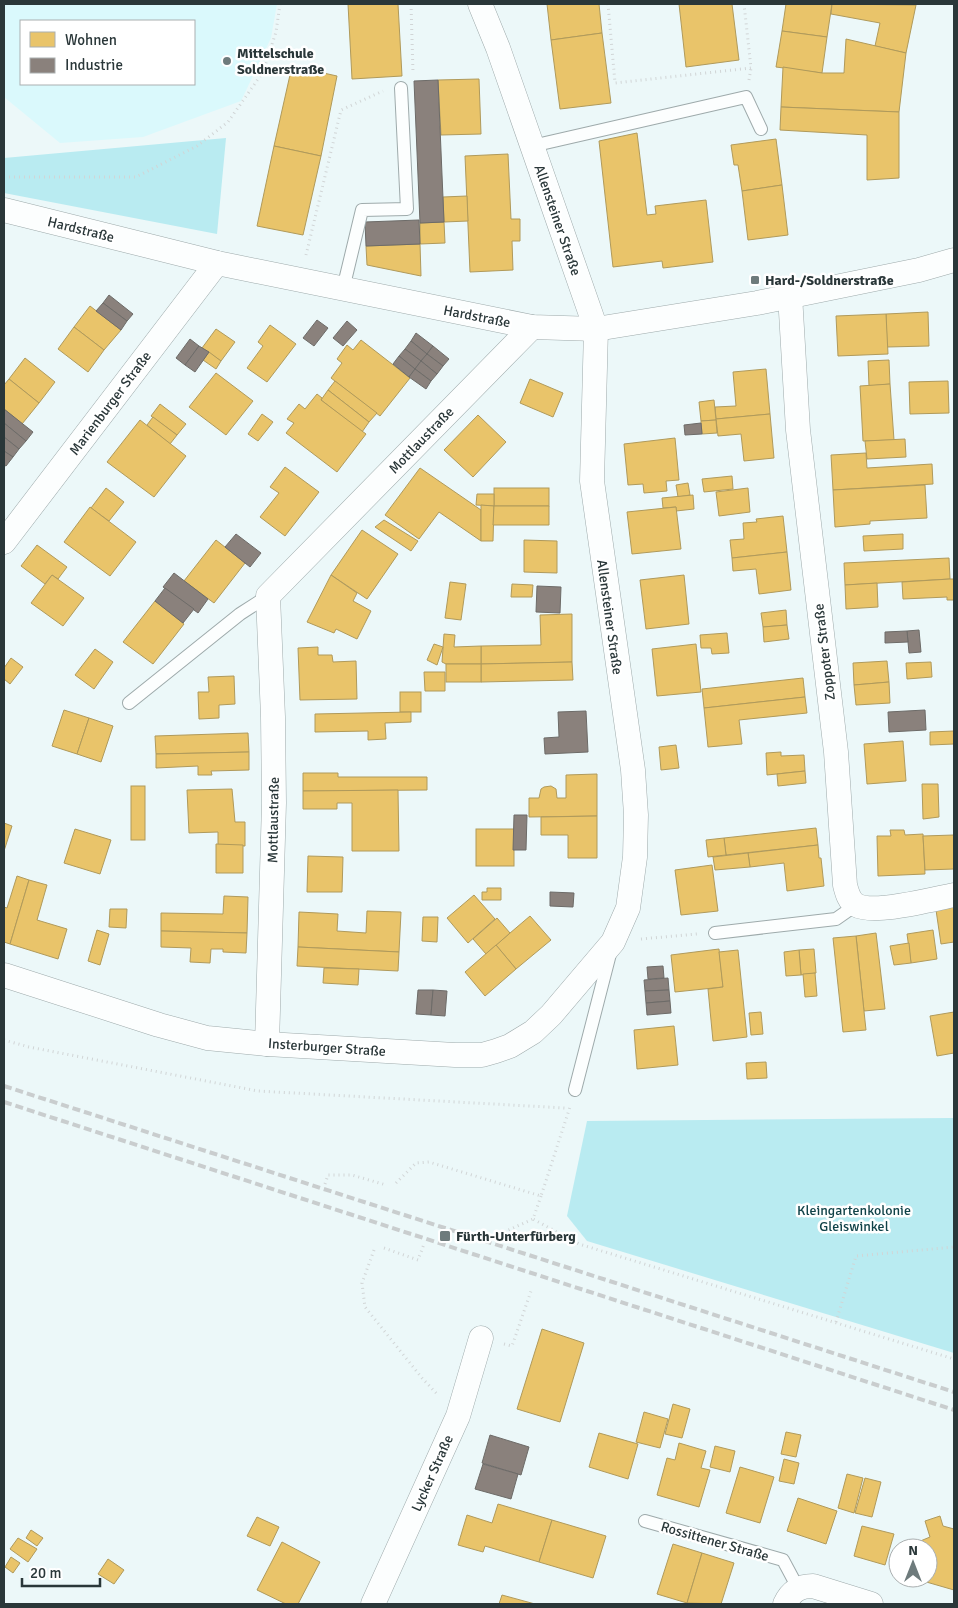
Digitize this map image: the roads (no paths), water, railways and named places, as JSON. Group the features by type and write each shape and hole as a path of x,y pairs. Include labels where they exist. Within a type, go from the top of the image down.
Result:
{"street":[{"name":"Allensteiner Straße","path":"480,4 498,48 596,329 592,481 633,770 636,815 635,858 628,908 613,942"},
{"name":"Hardstraße","path":"4,210 217,263 532,327 596,329 757,303 919,270 954,260"},
{"name":"Marienburger Straße","path":"4,542 217,263"},
{"name":"Zoppoter Straße","path":"790,296 798,430 836,752 845,885 848,897 856,905"},
{"name":"Mottlaustraße","path":"267,1044 274,803 268,596 532,327"},
{"path":"856,905 880,909 954,896"},
{"name":"Insterburger Straße","path":"4,975 207,1038 267,1044 482,1055 496,1051 533,1032 551,1015 613,942"},
{"name":"Lycker Straße","path":"373,1604 458,1416 481,1338"},
{"name":"Rossittener Straße","path":"791,1596 813,1586 871,1604"}],"lane":[{"path":"343,289 362,210 407,209 401,88"},
{"name":"Allensteiner Straße","path":"532,146 746,97 761,129"},
{"name":"Mottlaustraße","path":"128,703 240,614 268,596"},
{"path":"715,933 836,919 856,905"},
{"name":"Allensteiner Straße","path":"575,1090 613,942"},
{"name":"Rossittener Straße","path":"645,1521 783,1560 791,1596"}],"railway":[{"path":"4,1086 954,1392"},
{"path":"4,1102 954,1410"}],"place":[{"name":"Mittelschule Soldnerstraße","path":"227,61"},
{"name":"Hard-/Soldnerstraße","path":"755,280"},
{"name":"Fürth-Unterfürberg","path":"445,1236"}],"park label":[{"name":"Kleingartenkolonie Gleiswinkel","path":"854,1218"}]}
